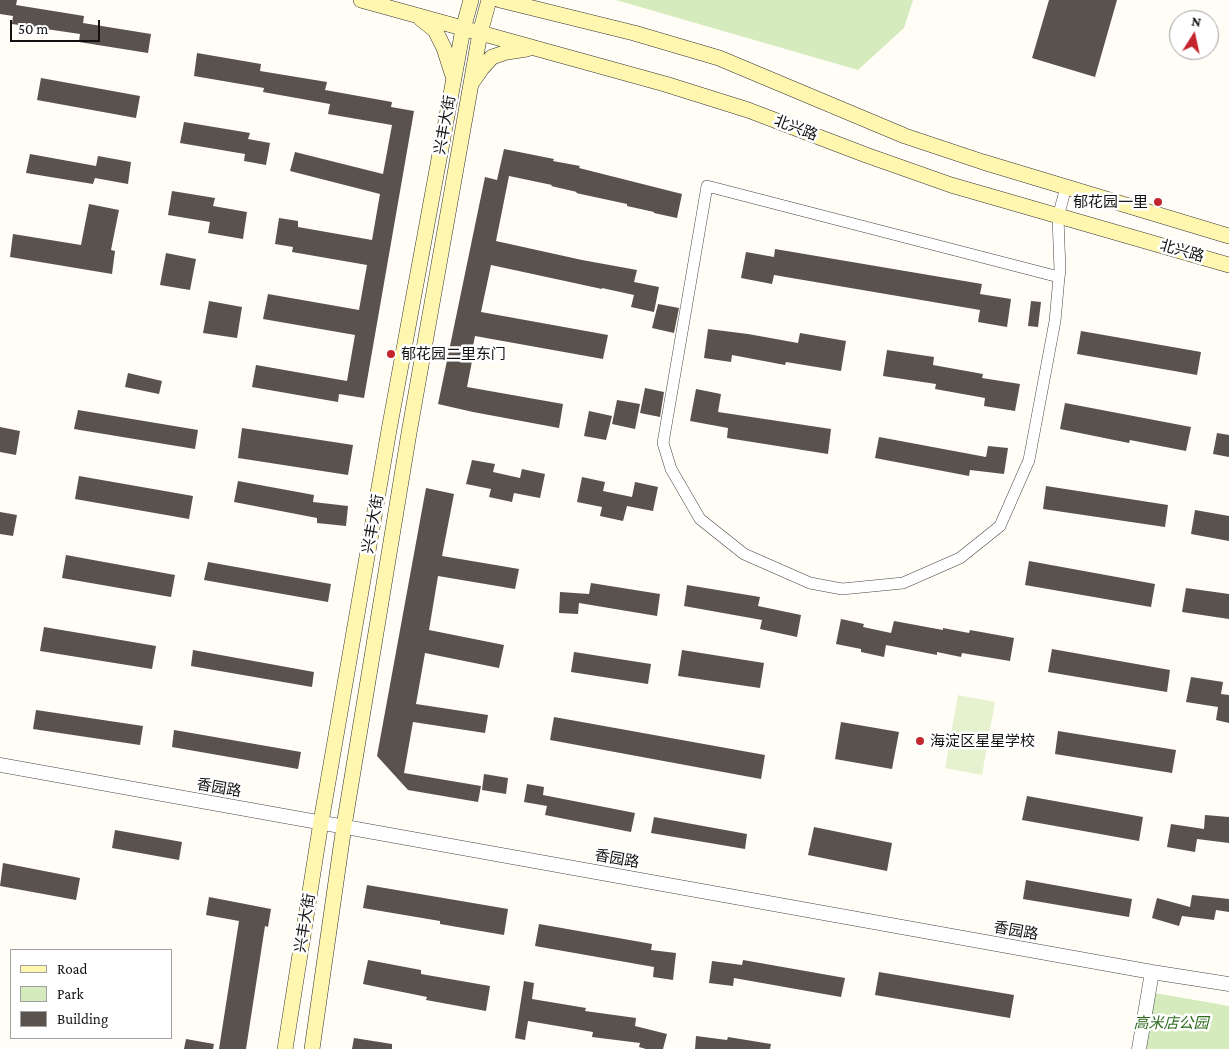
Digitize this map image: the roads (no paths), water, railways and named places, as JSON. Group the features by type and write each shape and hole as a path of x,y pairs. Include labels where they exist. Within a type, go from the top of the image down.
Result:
{"main road":[{"name":"北兴路","path":"361,0 665,84 748,110 934,179 1058,217 1229,265"},
{"name":"兴丰大街","path":"284,1049 389,430 463,29 471,0"},
{"name":"兴丰大街","path":"312,1049 344,826 408,433 480,33 489,0"},
{"name":"北兴路","path":"500,0 634,33 719,58 905,136 1229,236"},
{"path":"418,16 435,30 444,48 454,79"},
{"path":"471,85 492,57 507,52 534,48"}],"street":[{"path":"1060,277 707,186 663,443 671,469 700,519 744,554 810,583 842,589 903,583 960,558 1000,526 1030,460 1055,321 1060,277 1058,217 1066,187"},
{"name":"香园路","path":"0,765 1152,972 1229,984"},
{"path":"1139,1049 1152,972"}],"place":[{"name":"郁花园一里","path":"1158,202"},
{"name":"郁花园二里东门","path":"391,354"},
{"name":"海淀区星星学校","path":"920,741"}],"park label":[{"name":"高米店公园","path":"1171,1023"}]}
